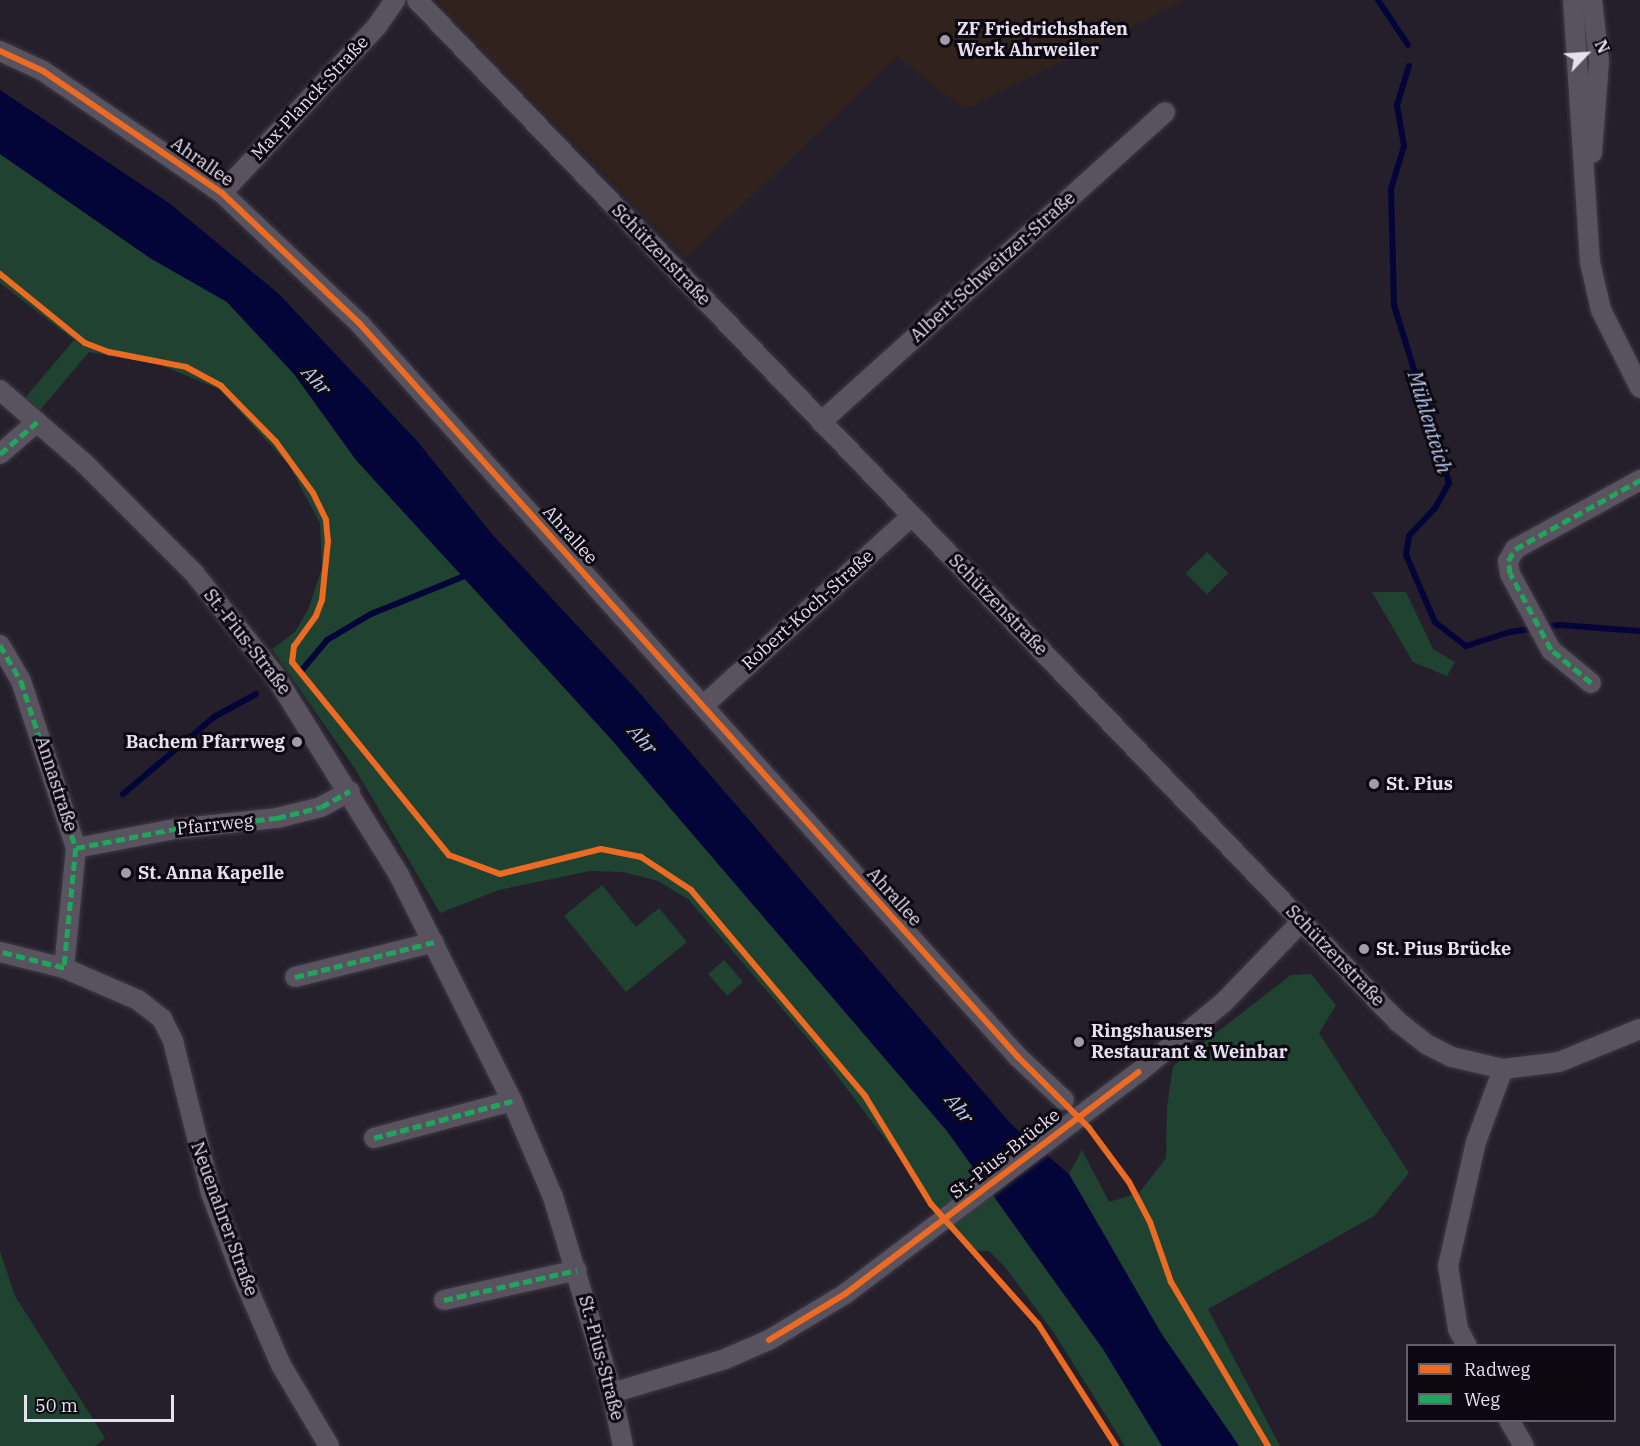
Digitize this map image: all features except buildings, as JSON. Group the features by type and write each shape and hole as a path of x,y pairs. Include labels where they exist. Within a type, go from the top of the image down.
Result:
{"street":[{"name":"Max-Planck-Straße","path":"222,193 377,26 395,0"},
{"name":"Schützenstraße","path":"417,0 1397,1021 1428,1045 1452,1057 1503,1070 1558,1062 1640,1029"},
{"path":"1573,0 1589,62"},
{"path":"1592,0 1586,195 1590,262 1601,310 1640,388"},
{"name":"Ahrallee","path":"0,51 43,71 222,193 360,324 704,705 1018,1058 1064,1100"},
{"name":"Albert-Schweitzer-Straße","path":"821,422 1166,112"},
{"name":"St.-Pius-Straße","path":"0,390 93,471 194,573 274,674 350,791 434,942 512,1101 553,1197 577,1270 612,1393 623,1446"},
{"path":"0,454 37,422"},
{"path":"1591,683 1546,643 1510,574 1508,561 1515,549 1640,480"},
{"name":"Robert-Koch-Straße","path":"704,705 912,516"},
{"name":"Annastraße","path":"0,645 21,681 69,820 76,848 64,968"},
{"name":"Pfarrweg","path":"76,848 175,829 277,818 321,807 350,791"},
{"name":"St.-Pius-Brücke","path":"612,1393 725,1359 769,1340 845,1294 1224,1002 1302,921"},
{"path":"295,977 434,942"},
{"name":"Neuenahrer Straße","path":"0,952 64,968 138,1000 155,1012 168,1028 198,1150 237,1263 281,1365 329,1446"},
{"path":"1466,1344 1458,1329 1448,1266 1476,1143 1503,1070"},
{"path":"374,1138 512,1101"},
{"path":"444,1300 577,1270"},
{"path":"1510,1422 1524,1446"}],"shaded area":[{"path":"436,0 1187,0 965,109 897,57 686,259"}],"green space":[{"path":"0,154 150,258 227,302 294,374 356,460 611,739 947,1131 1103,1349 1162,1446 1125,1446 1054,1333 1005,1267 989,1251 970,1250 815,1047 688,899 658,881 623,872 590,871 499,890 440,913 355,769 272,649 295,632 308,610 322,568 320,523 289,465 219,389 161,365 89,352 40,410 25,398 74,340 0,283"},
{"path":"1207,552 1228,573 1207,594 1186,573"},
{"path":"1372,592 1406,592 1433,649 1455,662 1447,676 1413,662"},
{"path":"602,885 636,927 659,908 687,942 626,992 564,916"},
{"path":"724,960 743,982 727,996 708,974"},
{"path":"1311,974 1336,1005 1319,1033 1409,1173 1374,1216 1208,1309 1280,1446 1239,1446 1161,1333 1069,1174 1082,1150 1109,1202 1139,1193 1166,1158 1167,1107 1173,1066 1291,975"},
{"path":"0,1251 15,1296 105,1438 95,1446 0,1446"}],"water":[{"name":"Ahr","path":"0,90 169,203 279,294 418,442 491,533 637,690 1011,1124 1069,1174 1161,1333 1239,1446 1162,1446 1103,1349 947,1131 611,739 356,460 294,374 227,302 150,258 0,154"}],"waterway":[{"name":"Mühlenteich","path":"1378,0 1408,45"},
{"name":"Mühlenteich","path":"1409,66 1397,105 1404,146 1391,189 1394,305 1449,483 1435,508 1409,536 1406,555 1435,622 1466,646 1510,632 1560,625 1640,631"},
{"path":"302,670 327,640 371,614 467,575"},
{"path":"123,794 214,717 256,694"}],"marked path":[{"path":"0,454 37,422"},
{"path":"1591,683 1551,650 1510,574 1508,561 1515,549 1640,480"},
{"path":"0,645 21,681 76,848 64,968 0,952"},
{"path":"76,848 175,829 277,818 321,807 350,791"},
{"path":"295,977 434,942"},
{"path":"374,1138 512,1101"},
{"path":"444,1300 577,1270"}],"cycle path":[{"path":"0,51 43,71 222,193 360,324 1018,1057 1089,1128 1129,1182 1150,1222 1171,1282 1268,1446"},
{"path":"0,274 85,343 109,352 186,367 221,386 276,442 313,493 326,520 328,541 322,600 316,616 294,646 292,662 449,855 500,874 601,849 641,857 691,890 865,1096 931,1204 1038,1324 1116,1446"},
{"path":"769,1340 845,1294 1139,1072"}],"place":[{"name":"ZF Friedrichshafen Werk Ahrweiler","path":"945,40"},
{"name":"Bachem Pfarrweg","path":"297,742"},
{"name":"St. Pius","path":"1374,784"},
{"name":"St. Anna Kapelle","path":"126,873"},
{"name":"St. Pius Brücke","path":"1364,949"},
{"name":"Ringshausers Restaurant & Weinbar","path":"1079,1042"}]}
